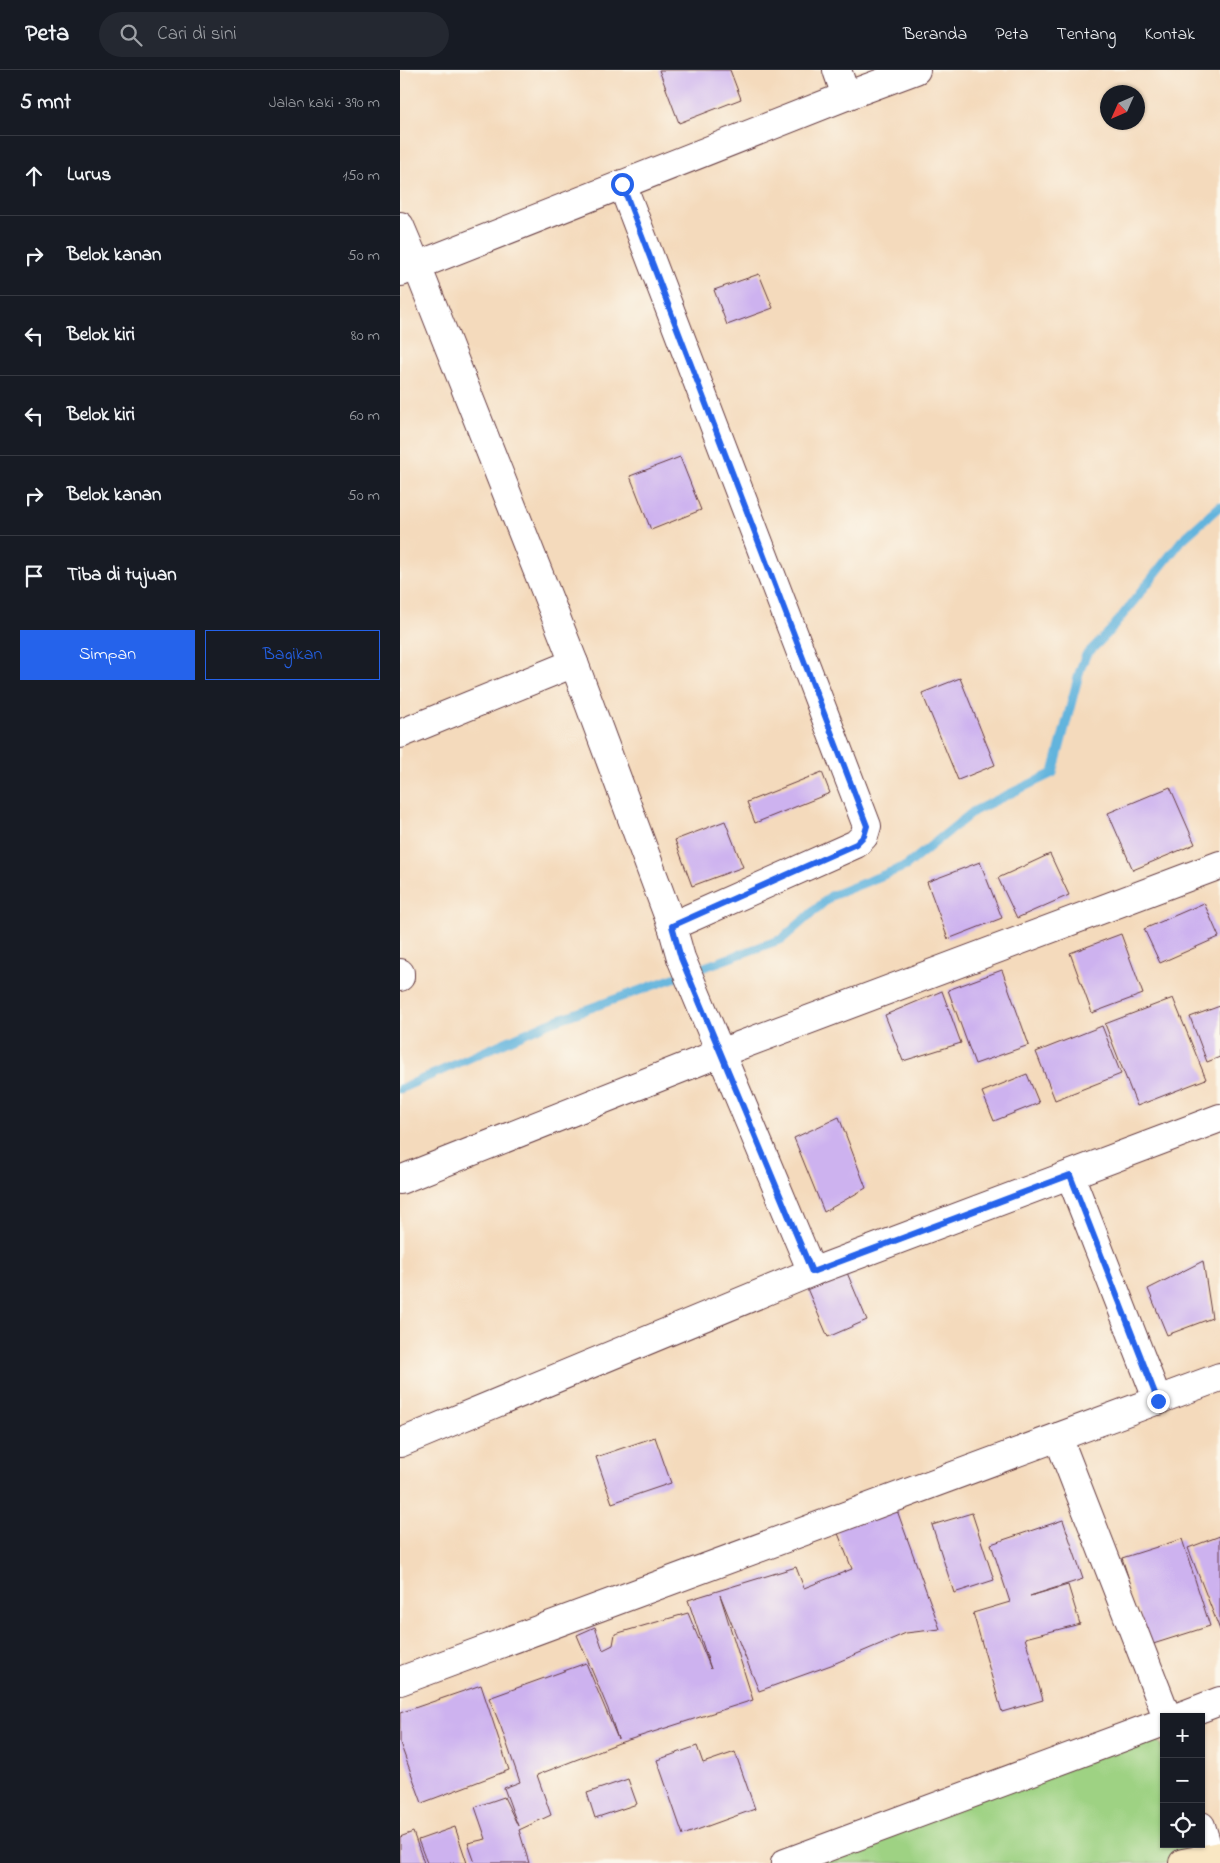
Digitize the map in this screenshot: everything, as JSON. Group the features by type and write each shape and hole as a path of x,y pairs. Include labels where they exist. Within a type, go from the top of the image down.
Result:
{"street":[{"path":"837,70 846,96"},
{"path":"409,269 916,70"},
{"path":"622,184 867,826 864,836 856,844 672,926"},
{"path":"400,226 409,269 574,663 672,926 681,958 812,1272"},
{"path":"400,734 574,663"},
{"path":"400,1180 720,1053 1220,865"},
{"path":"400,1443 812,1272 1220,1118"},
{"path":"1070,1175 1158,1401"},
{"path":"400,1681 1220,1377"},
{"path":"1058,1437 1165,1713"},
{"path":"1188,1713 1220,1701"},
{"path":"785,1863 1160,1723"}],"green space":[{"path":"1154,1737 1160,1744 1160,1848 1196,1848 1198,1854 1163,1863 798,1863"}],"building":[{"path":"659,70 730,70 741,99 679,123"},
{"path":"759,274 773,308 727,325 714,290"},
{"path":"680,457 701,510 651,530 630,476"},
{"path":"960,678 995,765 958,780 922,693"},
{"path":"822,772 830,793 755,823 747,802"},
{"path":"1170,787 1195,844 1133,870 1108,813"},
{"path":"725,821 743,867 692,886 675,840"},
{"path":"1050,854 1069,895 1017,918 998,878"},
{"path":"980,862 1002,918 948,939 927,882"},
{"path":"1204,903 1219,937 1160,963 1144,929"},
{"path":"1121,934 1143,994 1092,1013 1070,953"},
{"path":"1002,970 1029,1045 975,1064 948,990"},
{"path":"942,991 961,1043 903,1061 885,1015"},
{"path":"1173,998 1206,1079 1137,1106 1105,1024"},
{"path":"1220,1006 1220,1057 1207,1062 1190,1017"},
{"path":"1102,1026 1121,1074 1055,1100 1036,1052"},
{"path":"1027,1074 1039,1103 994,1121 982,1092"},
{"path":"839,1117 866,1188 824,1212 794,1138"},
{"path":"1203,1261 1212,1318 1167,1335 1148,1289"},
{"path":"845,1268 867,1320 828,1337 805,1284"},
{"path":"655,1437 671,1483 612,1503 596,1457"},
{"path":"894,1502 940,1629 906,1633 831,1665 759,1691 720,1595 753,1700 619,1743 537,1775 551,1815 519,1830 529,1863 475,1863 468,1843 486,1839 475,1807 504,1797 518,1826 504,1788 520,1782 489,1698 586,1663 618,1739 608,1709 577,1635 595,1627 603,1650 613,1645 615,1634 688,1613 711,1669 688,1600 796,1567 804,1588 852,1569 834,1523"},
{"path":"972,1513 994,1580 954,1593 932,1525"},
{"path":"1063,1520 1083,1579 1030,1596 1068,1585 1080,1624 1025,1638 1043,1700 1002,1712 973,1613 1010,1602 991,1544"},
{"path":"1220,1536 1220,1630 1188,1548"},
{"path":"1182,1539 1210,1626 1150,1645 1122,1558"},
{"path":"481,1685 509,1770 422,1803 400,1743 400,1713"},
{"path":"697,1746 703,1763 735,1752 755,1809 683,1835 657,1760"},
{"path":"628,1779 637,1804 595,1818 587,1793"},
{"path":"455,1827 467,1863 427,1863 418,1840"},
{"path":"413,1832 424,1863 400,1863 400,1837"}],"waterway":[{"path":"400,1089 546,1024 782,939 831,896 906,866 974,811 1053,773 1080,670 1086,655 1110,631 1182,540 1220,506"}],"route":[{"path":"622,184 867,826 864,836 856,844 672,926 681,958 812,1272 1070,1175 1158,1401"}]}
